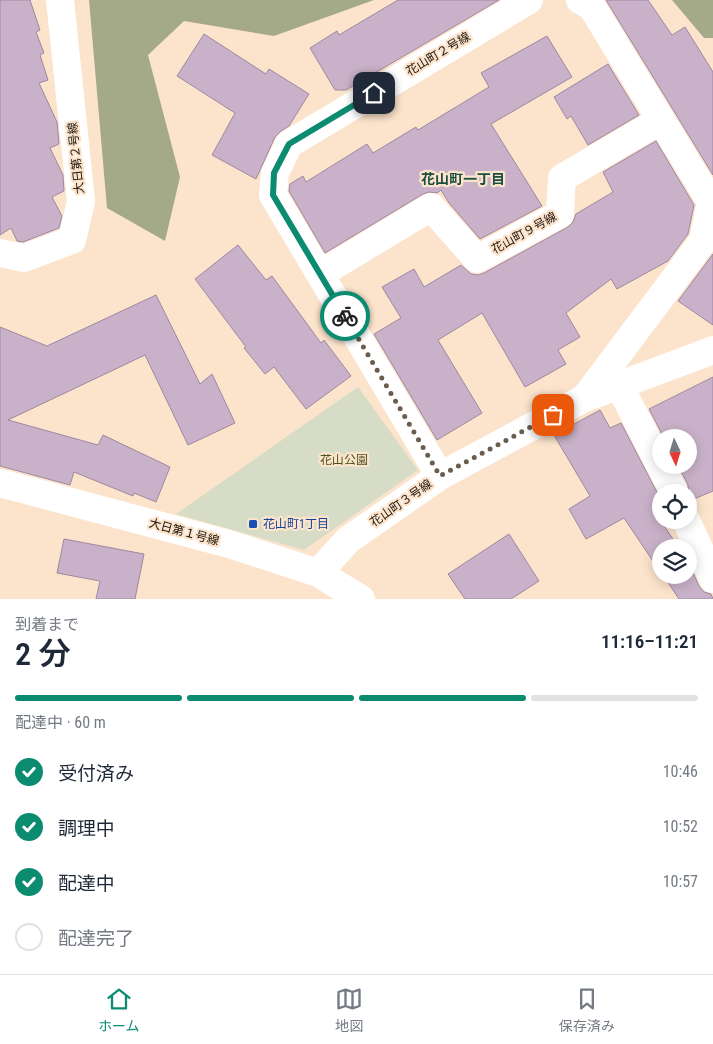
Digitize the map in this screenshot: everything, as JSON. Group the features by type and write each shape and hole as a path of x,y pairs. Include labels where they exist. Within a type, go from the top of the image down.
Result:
{"street":[{"name":"大日第２号線","path":"0,254 24,258 72,240 80,201 60,0"},
{"name":"花山町２号線","path":"440,476 273,195 274,173 289,144 529,0"},
{"path":"580,0 592,7 711,202 703,241 585,398"},
{"name":"花山町９号線","path":"320,274 431,207 478,259 560,214 562,178 661,120"},
{"name":"花山町３号線","path":"318,573 348,540 440,476 585,398 713,350"},
{"path":"619,385 670,484"},
{"name":"大日第１号線","path":"0,482 229,544 318,573 361,599"},
{"path":"690,529 713,579"}],"green space":[{"path":"89,0 374,0 274,36 184,21 148,55 180,177 165,241 107,208"},
{"path":"672,0 713,0 713,38 704,38"},
{"name":"花山公園","path":"358,387 418,470 304,550 176,514"}],"building":[{"path":"0,0 30,0 40,30 36,32 44,53 40,55 48,80 39,83 57,122 59,144 50,148 63,175 64,191 52,197 62,216 59,228 23,242 17,241 11,228 0,235"},
{"path":"398,0 499,0 346,90 335,90 310,48 337,31 339,35"},
{"path":"606,0 648,0 672,35 685,27 713,72 713,175"},
{"path":"204,34 266,74 269,69 309,94 289,126 275,137 256,179 212,155 235,113 177,76"},
{"path":"547,36 572,77 491,124 542,206 480,239 449,203 441,190 437,193 429,192 325,253 289,191 290,184 303,176 306,182 367,144 373,153 416,127 418,130 489,87 481,73"},
{"path":"608,64 639,115 588,145 571,116 567,119 554,97"},
{"path":"656,141 694,205 688,234 668,261 617,289 611,279 566,313 580,337 558,350 566,364 525,387 482,313 438,340 482,413 437,440 374,334 401,318 382,287 414,269 424,287 461,265 471,274 478,275 484,273 568,227 573,222 576,214 613,192 603,172"},
{"path":"238,245 266,280 272,276 321,343 324,340 351,376 306,409 274,367 265,374 195,279"},
{"path":"713,254 713,325 678,301"},
{"path":"156,295 200,384 212,374 235,423 188,445 145,355 8,420 98,445 103,435 170,467 156,502 134,493 133,496 74,472 70,485 0,466 0,327 47,346"},
{"path":"713,377 713,491 697,498 697,484 688,484 682,474 698,474 698,429 659,429 649,409"},
{"path":"600,410 610,428 621,423 653,484 652,529 666,529 673,539 652,539 652,560 624,518 586,539 569,509 590,496 554,435"},
{"path":"509,534 539,581 511,599 465,599 448,574"},
{"path":"64,539 144,554 135,599 96,599 100,581 57,573"},
{"path":"697,582 704,592 711,594 713,599 679,599 669,584 697,584"}],"way so far":[{"path":"345,316 440,476 553,415"}],"place":[{"name":"花山町1丁目","path":"253,524"}],"district":[{"name":"花山町一丁目","path":"463,179"}],"route":[{"path":"345,316 273,195 274,173 289,144 374,93"}]}
